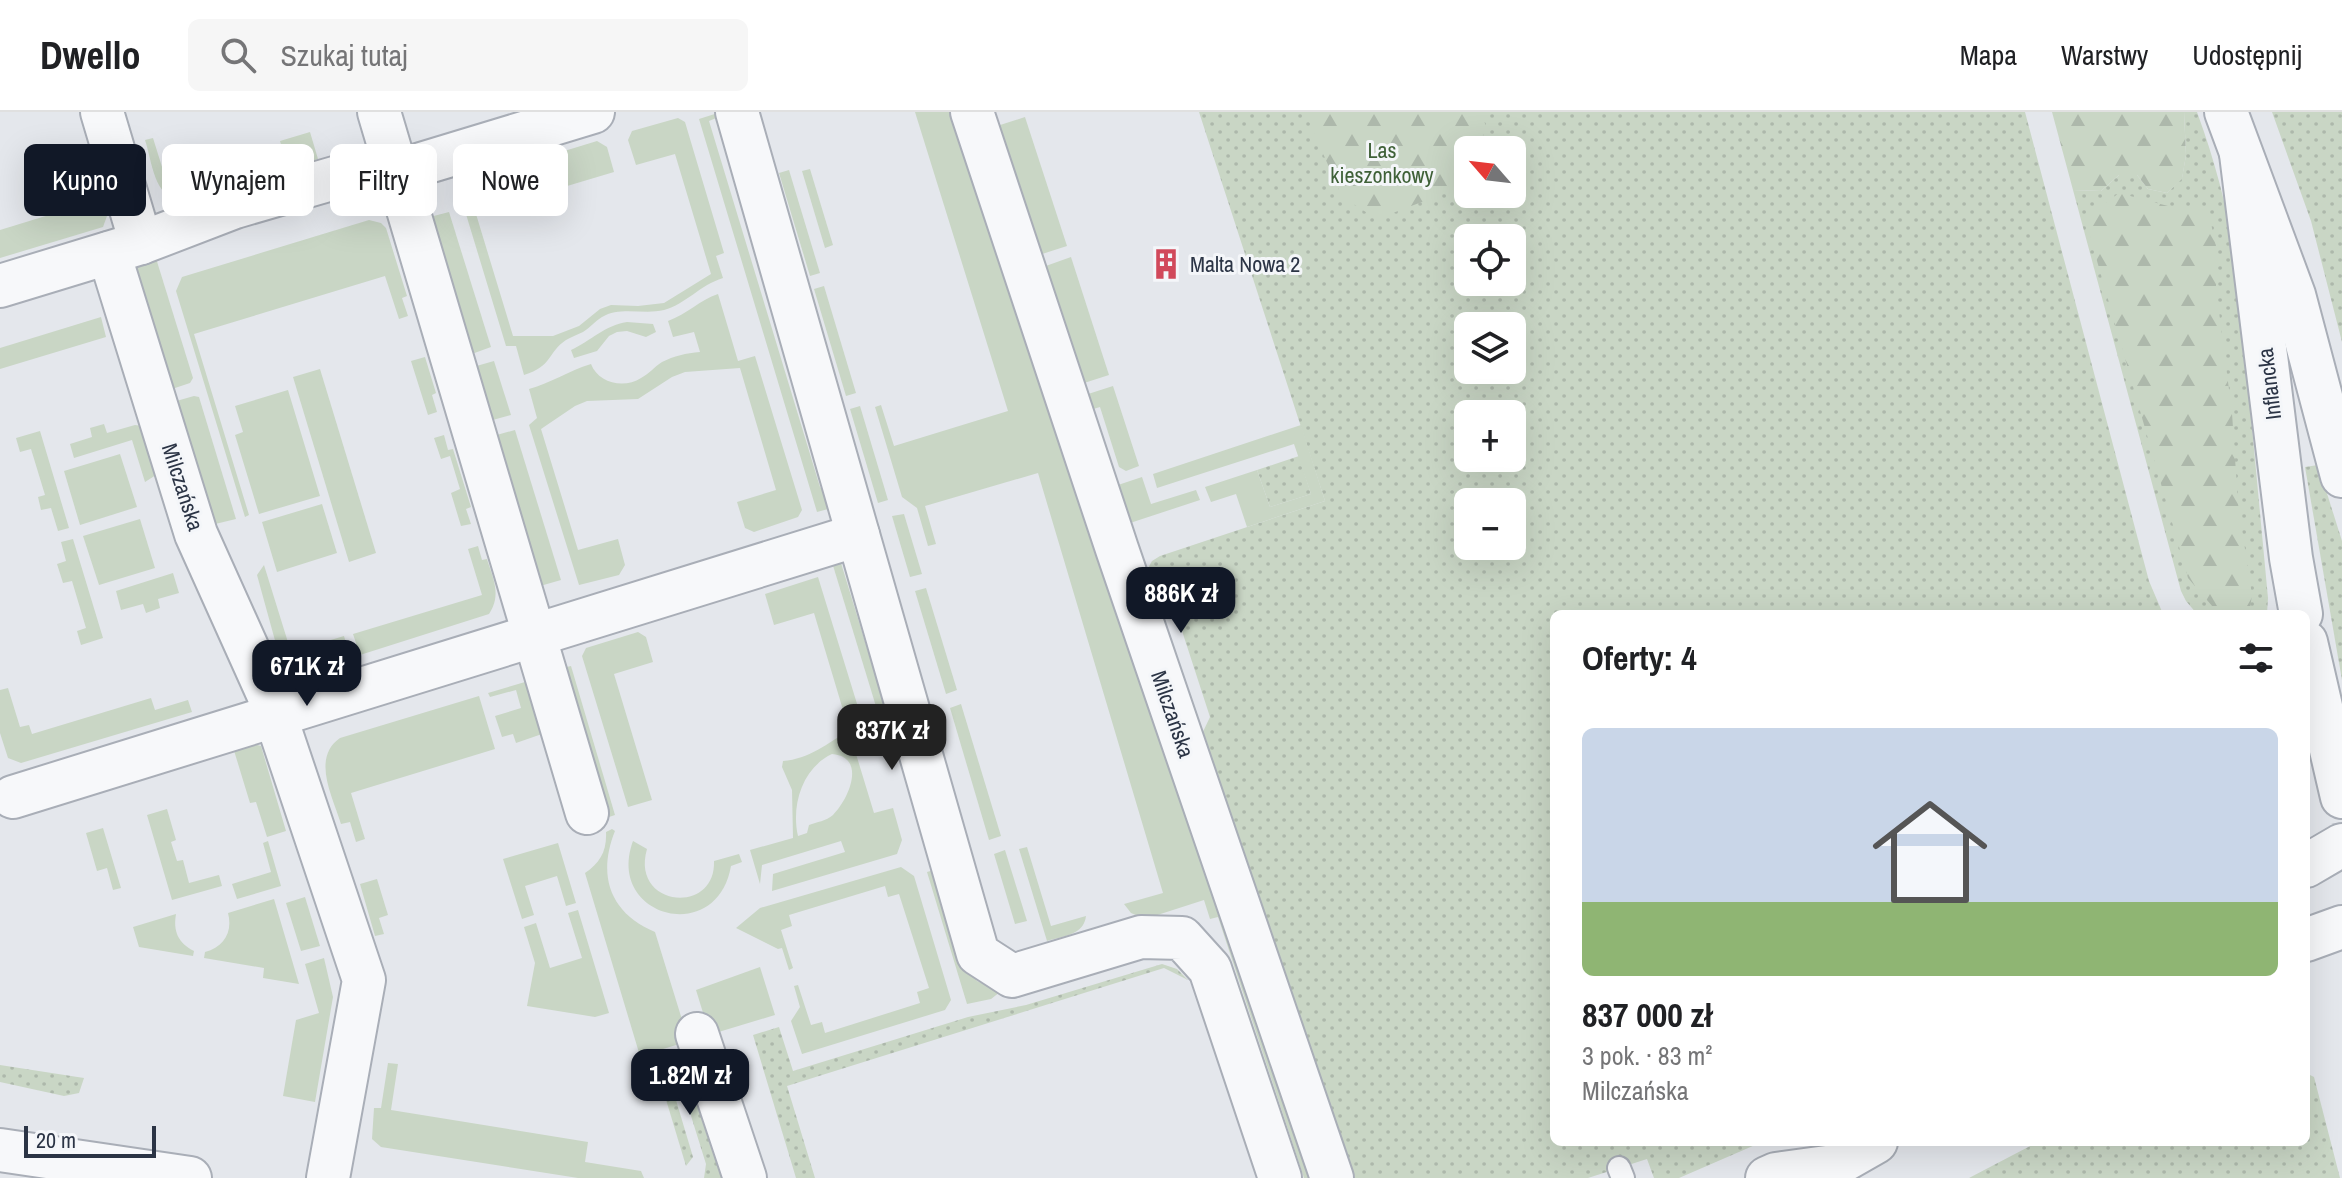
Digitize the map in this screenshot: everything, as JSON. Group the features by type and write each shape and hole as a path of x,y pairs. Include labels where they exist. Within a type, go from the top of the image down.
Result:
{"street":[{"name":"Milczańska","path":"102,112 125,248 196,534 275,714 364,980 328,1178"},
{"path":"379,112 389,144"},
{"path":"437,159 593,112"},
{"path":"737,112 978,954 1012,976 1141,937 1182,938 1210,969 1280,1178"},
{"name":"Milczańska","path":"972,112 1117,549 1332,1178"},
{"name":"Inflancka","path":"2226,112 2294,295 2342,476"},
{"name":"Inflancka","path":"2241,154 2291,558 2300,610"},
{"path":"0,286 125,248 235,207 330,179"},
{"path":"411,216 587,813"},
{"path":"13,797 858,535"},
{"path":"2310,659 2342,797"},
{"path":"2310,864 2342,845"},
{"path":"2310,939 2342,927"},
{"path":"697,1034 745,1178"},
{"path":"1767,1178 1776,1174 1828,1172 1870,1146"},
{"path":"0,1150 190,1178"}],"green space":[{"path":"721,112 721,116 709,121 820,487 831,500 843,505 817,512 699,119"},
{"path":"915,112 958,112 1312,1178 1304,1178 1218,917 1210,919 1204,900 1145,919 1131,913 1124,904 1163,893 1038,473 925,506 936,544 928,546 917,508 902,497 875,407 881,405 894,446 1008,411"},
{"path":"1199,112 2025,112 2149,581 2161,610 1550,610 1550,1146 1753,1146 1679,1178 1654,1178 1647,1159 1588,1178 1344,1178 1200,738 1210,717 1171,597 1154,591 1143,577 1152,561 1325,501"},
{"name":"Las kieszonkowy","path":"1305,112 1480,112 1487,128 1483,136 1454,136 1454,190 1377,219 1342,197"},
{"path":"2052,112 2184,112 2186,155 2182,179 2167,193 2148,189 2137,175 2119,175 2101,191 2073,190"},
{"path":"2184,112 2197,112 2221,189 2237,268 2267,610 2194,610 2181,591 2073,190 2101,191 2119,175 2137,175 2148,189 2167,193 2182,178 2186,155"},
{"path":"2272,112 2342,112 2342,342 2311,221"},
{"path":"1025,117 1067,246 1039,255 997,126"},
{"path":"678,118 685,122 724,253 716,256 723,278 664,310 624,311 602,317 566,340 540,368 524,375 516,346 506,346 467,216 477,216 513,336 553,336 579,326 600,309 611,305 664,303 711,274 675,154 636,165 628,140 632,131"},
{"path":"310,132 314,144 281,144 280,141"},
{"path":"153,138 162,167 162,189 152,168 145,140"},
{"path":"597,141 607,147 614,172 568,186 568,150"},
{"path":"810,169 833,245 825,248 802,171"},
{"path":"789,170 820,273 810,276 779,173"},
{"path":"2119,193 2168,206 2208,210 2216,246 2216,288 2232,413 2238,503 2252,595 2250,610 2216,610 2188,578 2085,219"},
{"path":"449,212 491,347 469,355 426,218"},
{"path":"46,216 107,216 103,227 0,258 0,230"},
{"path":"369,220 386,228 407,296 402,298 408,316 399,319 385,276 194,334 249,515 245,517 176,291 182,277"},
{"path":"155,255 193,378 190,383 169,390 135,267 138,261"},
{"path":"1071,257 1109,375 1081,384 1043,267"},
{"path":"824,286 856,393 846,396 814,289"},
{"path":"718,294 738,361 755,356 802,510 798,517 754,532 745,528 737,502 776,490 740,368 685,372 638,399 587,401 541,429 578,550 618,539 625,565 619,575 579,585 529,425 537,418 529,389 591,364 605,380 627,383 644,376 667,360 700,352 694,332 673,337 668,321"},
{"path":"101,317 106,337 0,369 0,348"},
{"path":"627,322 653,324 656,332 646,337 627,331 617,332 609,336 597,351 574,358 571,350 605,330"},
{"path":"425,357 436,393 432,395 437,412 428,415 411,361"},
{"path":"494,361 511,415 489,421 473,367"},
{"path":"320,369 376,553 349,562 293,377"},
{"path":"1113,386 1139,466 1126,471 1119,467 1100,407 1090,410 1085,395"},
{"path":"288,390 320,496 259,514 235,435 243,432 235,406"},
{"path":"199,397 236,519 211,525 173,402"},
{"path":"860,406 888,500 878,503 850,409"},
{"path":"104,424 107,433 142,426 156,475 145,482 132,440 74,458 70,444 92,437 90,428"},
{"path":"1301,425 1325,501 1247,527 1236,494 1211,502 1205,487 1257,470 1270,507 1311,494 1294,444 1157,488 1153,474"},
{"path":"515,430 561,580 540,586 493,436"},
{"path":"40,431 69,528 58,531 51,508 41,510 38,497 45,495 31,449 20,452 16,438"},
{"path":"444,435 448,450 453,449 471,507 466,509 471,524 461,526 451,493 460,489 450,456 441,459 434,438"},
{"path":"120,454 137,507 80,525 64,471"},
{"path":"1299,456 1311,494 1270,507 1257,470"},
{"path":"2318,465 2342,541 2342,680 2305,467"},
{"path":"1142,477 1151,504 1196,490 1200,500 1127,524 1115,486"},
{"path":"322,504 337,553 277,572 262,522"},
{"path":"904,514 922,574 910,577 892,516"},
{"path":"140,519 155,568 99,585 83,536"},
{"path":"73,539 103,638 81,645 77,631 86,628 72,581 63,583 57,564 66,561 61,542"},
{"path":"478,546 482,560 487,559 495,587 495,600 489,614 360,655 353,634 482,595 468,549"},
{"path":"831,559 841,563 888,717 878,713"},
{"path":"264,565 291,652 344,636 350,658 328,665 328,675 313,677 300,674 279,655 257,575"},
{"path":"173,573 179,593 158,599 160,608 146,613 143,604 121,610 116,591"},
{"path":"818,577 862,720 858,727 849,731 874,813 893,808 902,840 897,854 772,891 773,874 845,852 841,841 762,865 760,884 750,850 793,838 792,790 782,767 783,761 810,754 849,730 814,613 774,625 765,594","holes":["832,754 843,757 852,770 845,799 833,815 809,825 807,833 798,836 796,812 806,778 813,768"]},
{"path":"926,588 957,690 946,694 915,591"},
{"path":"638,632 646,637 653,662 614,674 652,800 628,807 582,656 586,648"},
{"path":"571,666 615,815 603,819 562,668"},
{"path":"525,682 542,734 516,743 513,734 502,737 495,716 521,708 516,690 490,697 488,693"},
{"path":"8,688 20,727 29,725 32,734 151,698 155,710 188,700 192,712 21,763 8,758 0,733 0,690"},
{"path":"479,696 495,749 351,793 365,839 356,842 350,822 341,824 330,790 325,767 331,746 340,738"},
{"path":"961,704 1001,836 989,840 950,708"},
{"path":"232,744 261,746 286,831 267,837 256,802 250,803"},
{"path":"167,809 176,840 171,842 177,861 183,860 189,883 219,875 222,886 172,900 147,815"},
{"path":"103,828 121,888 113,890 107,868 97,871 86,833"},
{"path":"615,831 607,863 611,891 627,915 655,932 688,1039 640,1056 585,873 602,856 606,832"},
{"path":"268,841 281,886 237,899 232,884 271,872 263,843"},
{"path":"633,841 647,849 645,868 651,883 661,893 675,897 689,897 702,890 711,879 714,861 739,854 742,862 731,866 722,891 706,907 686,914 666,912 648,904 635,888 629,867"},
{"path":"558,843 576,903 566,906 557,876 525,886 534,915 522,919 503,859"},
{"path":"1027,847 1051,926 1086,916 1077,931 1047,941 1019,849"},
{"path":"1005,850 1027,921 1015,924 994,854"},
{"path":"901,867 914,876 951,1000 945,1010 802,1054 791,1021 800,1007 794,986 798,985 811,1025 822,1022 825,1033 920,1003 917,992 929,988 899,894 888,897 885,886 789,915 792,926 781,930 793,968 789,970 782,948 778,949 736,928 760,908"},
{"path":"934,870 963,964 977,981 1000,992 991,999 967,1004 927,872"},
{"path":"377,879 388,915 379,918 384,934 375,936 360,884"},
{"path":"305,897 320,946 301,951 286,903"},
{"path":"274,899 299,984 263,978 264,968 204,958 205,952 226,938 228,913"},
{"path":"578,910 609,1013 595,1017 527,1006 535,963 524,927 536,923 550,968 582,958 568,913"},
{"path":"176,914 178,936 194,951 193,956 139,947 133,927"},
{"path":"324,958 333,997 315,1102 283,1096 296,1020 319,1013 305,964"},
{"path":"1162,964 1177,969 1188,980 1164,968 787,1086 815,1178 796,1178 753,1035 779,1027 793,1071 968,1017 1026,1005"},
{"path":"760,967 775,1015 712,1034 709,1032 696,990"},
{"path":"388,1063 398,1064 391,1110 588,1142 585,1162 641,1171 644,1178 578,1178 381,1147 372,1139 374,1108 381,1108"},
{"path":"0,1065 84,1078 79,1093 64,1096 0,1082"},
{"path":"2310,1075 2314,1077 2340,1178 1969,1178 2030,1146 2310,1146"},
{"path":"695,1083 725,1178 704,1178 706,1164 682,1087"},
{"path":"673,1090 693,1157 686,1166 664,1093"}],"place":[{"name":"Malta Nowa 2","path":"1166,264"}]}
